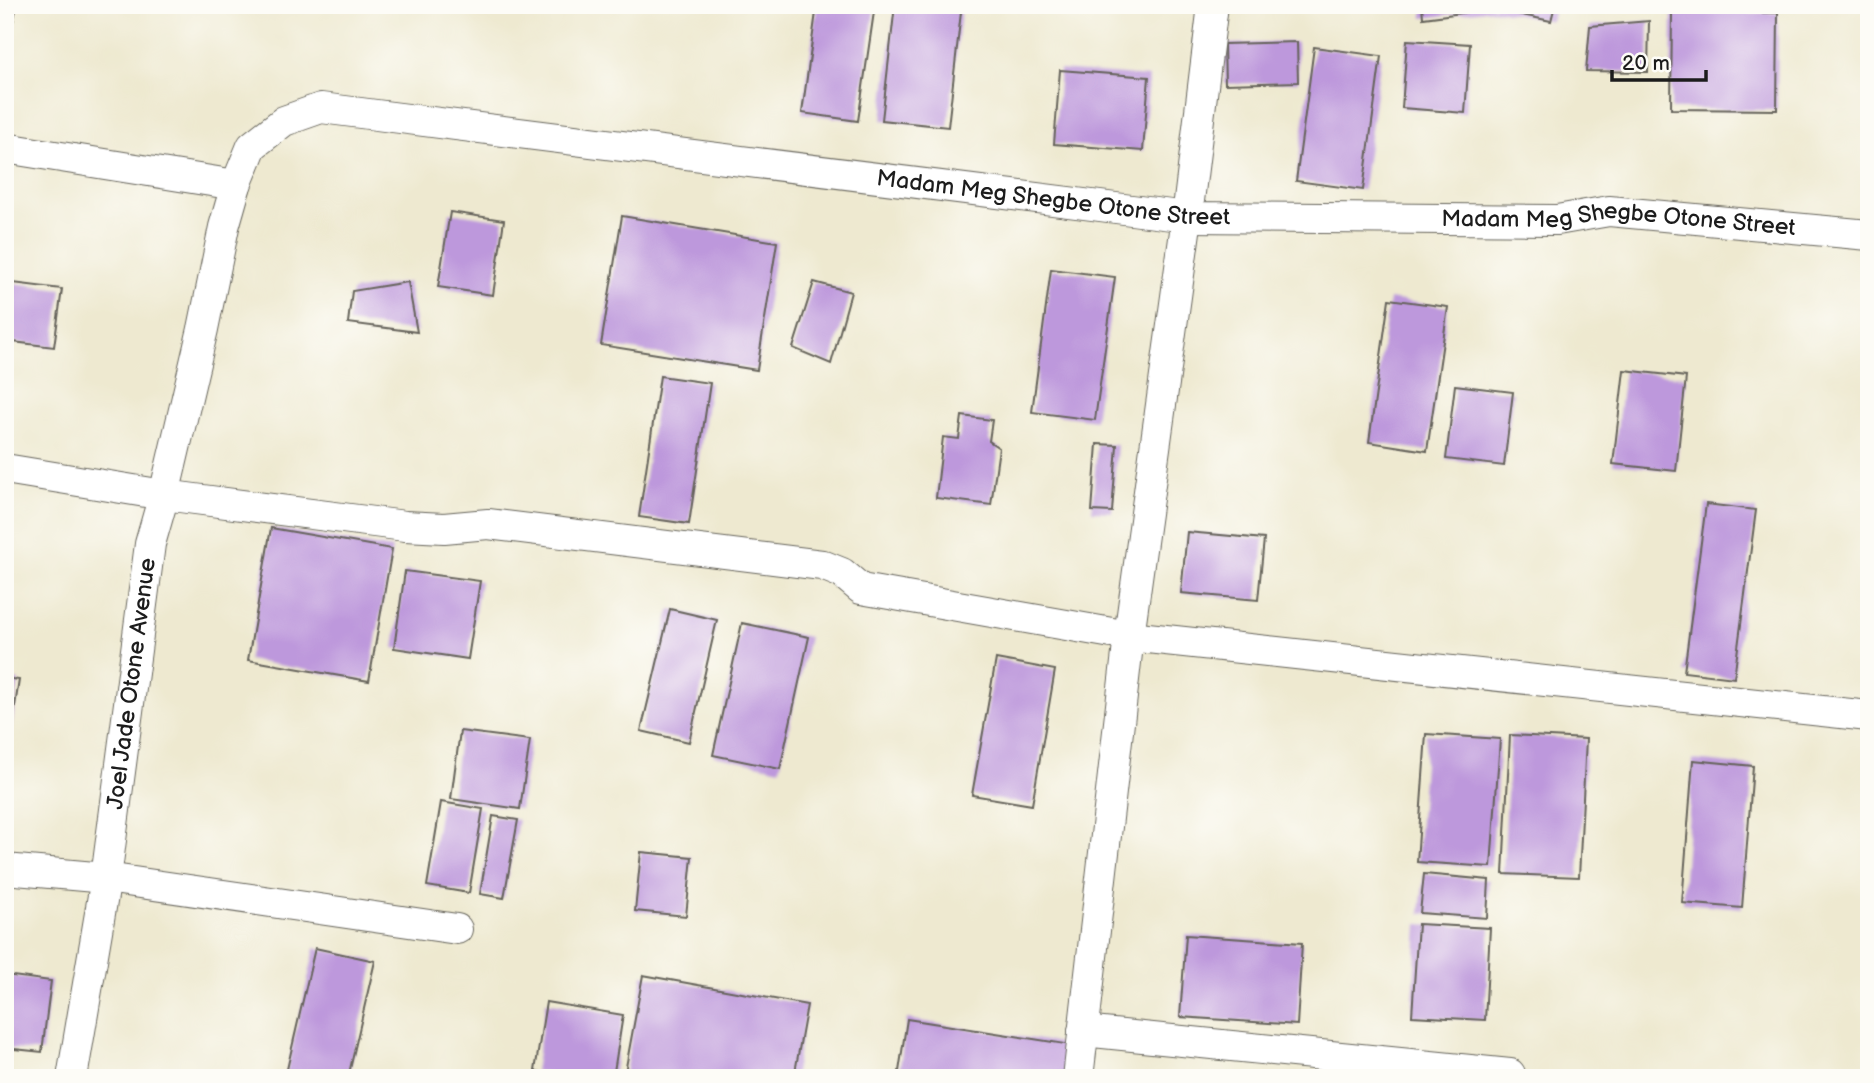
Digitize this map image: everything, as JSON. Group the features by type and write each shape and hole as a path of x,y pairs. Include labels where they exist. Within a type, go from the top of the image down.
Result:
{"street":[{"path":"1078,1078 1129,636 1187,217 1213,5"},
{"name":"Madam Meg Shegbe Otone Street","path":"253,146 284,121 321,108 1187,217 1556,220 1609,211 1869,236"},
{"name":"Joel Jade Otone Avenue","path":"72,1078 106,878 150,544 203,329 224,227 236,185 253,146"},
{"path":"5,148 236,185"},
{"path":"5,469 164,495 405,526 444,528 488,524 822,565 842,573 861,589 1129,636 1869,716"},
{"path":"5,869 106,878 457,929"},
{"path":"1083,1031 1510,1074"}],"building":[{"path":"5,5 17,5 6,52 5,52"},
{"path":"817,5 875,5 858,121 802,113"},
{"path":"895,5 961,12 948,127 882,120"},
{"path":"1422,5 1492,5 1493,9 1423,18"},
{"path":"1494,5 1555,5 1551,21 1493,9"},
{"path":"1672,12 1778,13 1777,110 1671,109"},
{"path":"1649,21 1648,72 1586,71 1590,26"},
{"path":"1407,40 1470,44 1465,113 1402,108"},
{"path":"1297,42 1298,82 1225,84 1224,44"},
{"path":"1314,47 1381,56 1363,190 1296,181"},
{"path":"1060,70 1149,77 1143,151 1054,144"},
{"path":"450,212 504,220 493,295 438,287"},
{"path":"622,216 777,242 757,370 601,345"},
{"path":"1051,269 1115,277 1095,420 1032,412"},
{"path":"5,282 62,289 54,347 5,341"},
{"path":"408,282 417,332 348,323 352,291"},
{"path":"814,282 851,292 831,364 793,348"},
{"path":"1389,299 1448,307 1427,451 1369,442"},
{"path":"1624,370 1686,377 1676,471 1613,464"},
{"path":"660,376 710,383 689,524 639,517"},
{"path":"1455,385 1513,392 1504,466 1446,459"},
{"path":"962,416 992,420 989,441 999,448 991,505 936,498 943,437 959,439"},
{"path":"1097,444 1117,445 1112,512 1092,511"},
{"path":"1706,504 1756,510 1734,678 1684,672"},
{"path":"271,528 392,549 369,681 248,660"},
{"path":"1187,532 1264,539 1258,600 1181,593"},
{"path":"405,571 480,581 468,659 394,648"},
{"path":"670,609 717,620 689,742 641,731"},
{"path":"742,623 809,637 780,769 713,755"},
{"path":"996,659 1055,670 1032,805 972,795"},
{"path":"5,678 19,680 7,759 5,759"},
{"path":"460,731 530,740 520,809 451,799"},
{"path":"1426,734 1500,739 1491,867 1417,862"},
{"path":"1510,735 1586,739 1579,877 1503,874"},
{"path":"1693,760 1753,766 1742,908 1682,903"},
{"path":"441,802 483,809 469,893 427,886"},
{"path":"493,816 518,820 504,898 480,894"},
{"path":"641,852 692,857 686,916 635,911"},
{"path":"1424,874 1489,880 1487,918 1420,913"},
{"path":"1418,924 1490,928 1485,1020 1412,1016"},
{"path":"1186,935 1302,943 1297,1025 1180,1017"},
{"path":"315,948 375,961 348,1078 285,1078"},
{"path":"5,975 51,981 42,1052 5,1048"},
{"path":"643,975 807,1005 794,1078 624,1078"},
{"path":"546,1002 623,1015 613,1078 577,1078 535,1071"},
{"path":"907,1019 1072,1045 1067,1078 898,1078"}]}
